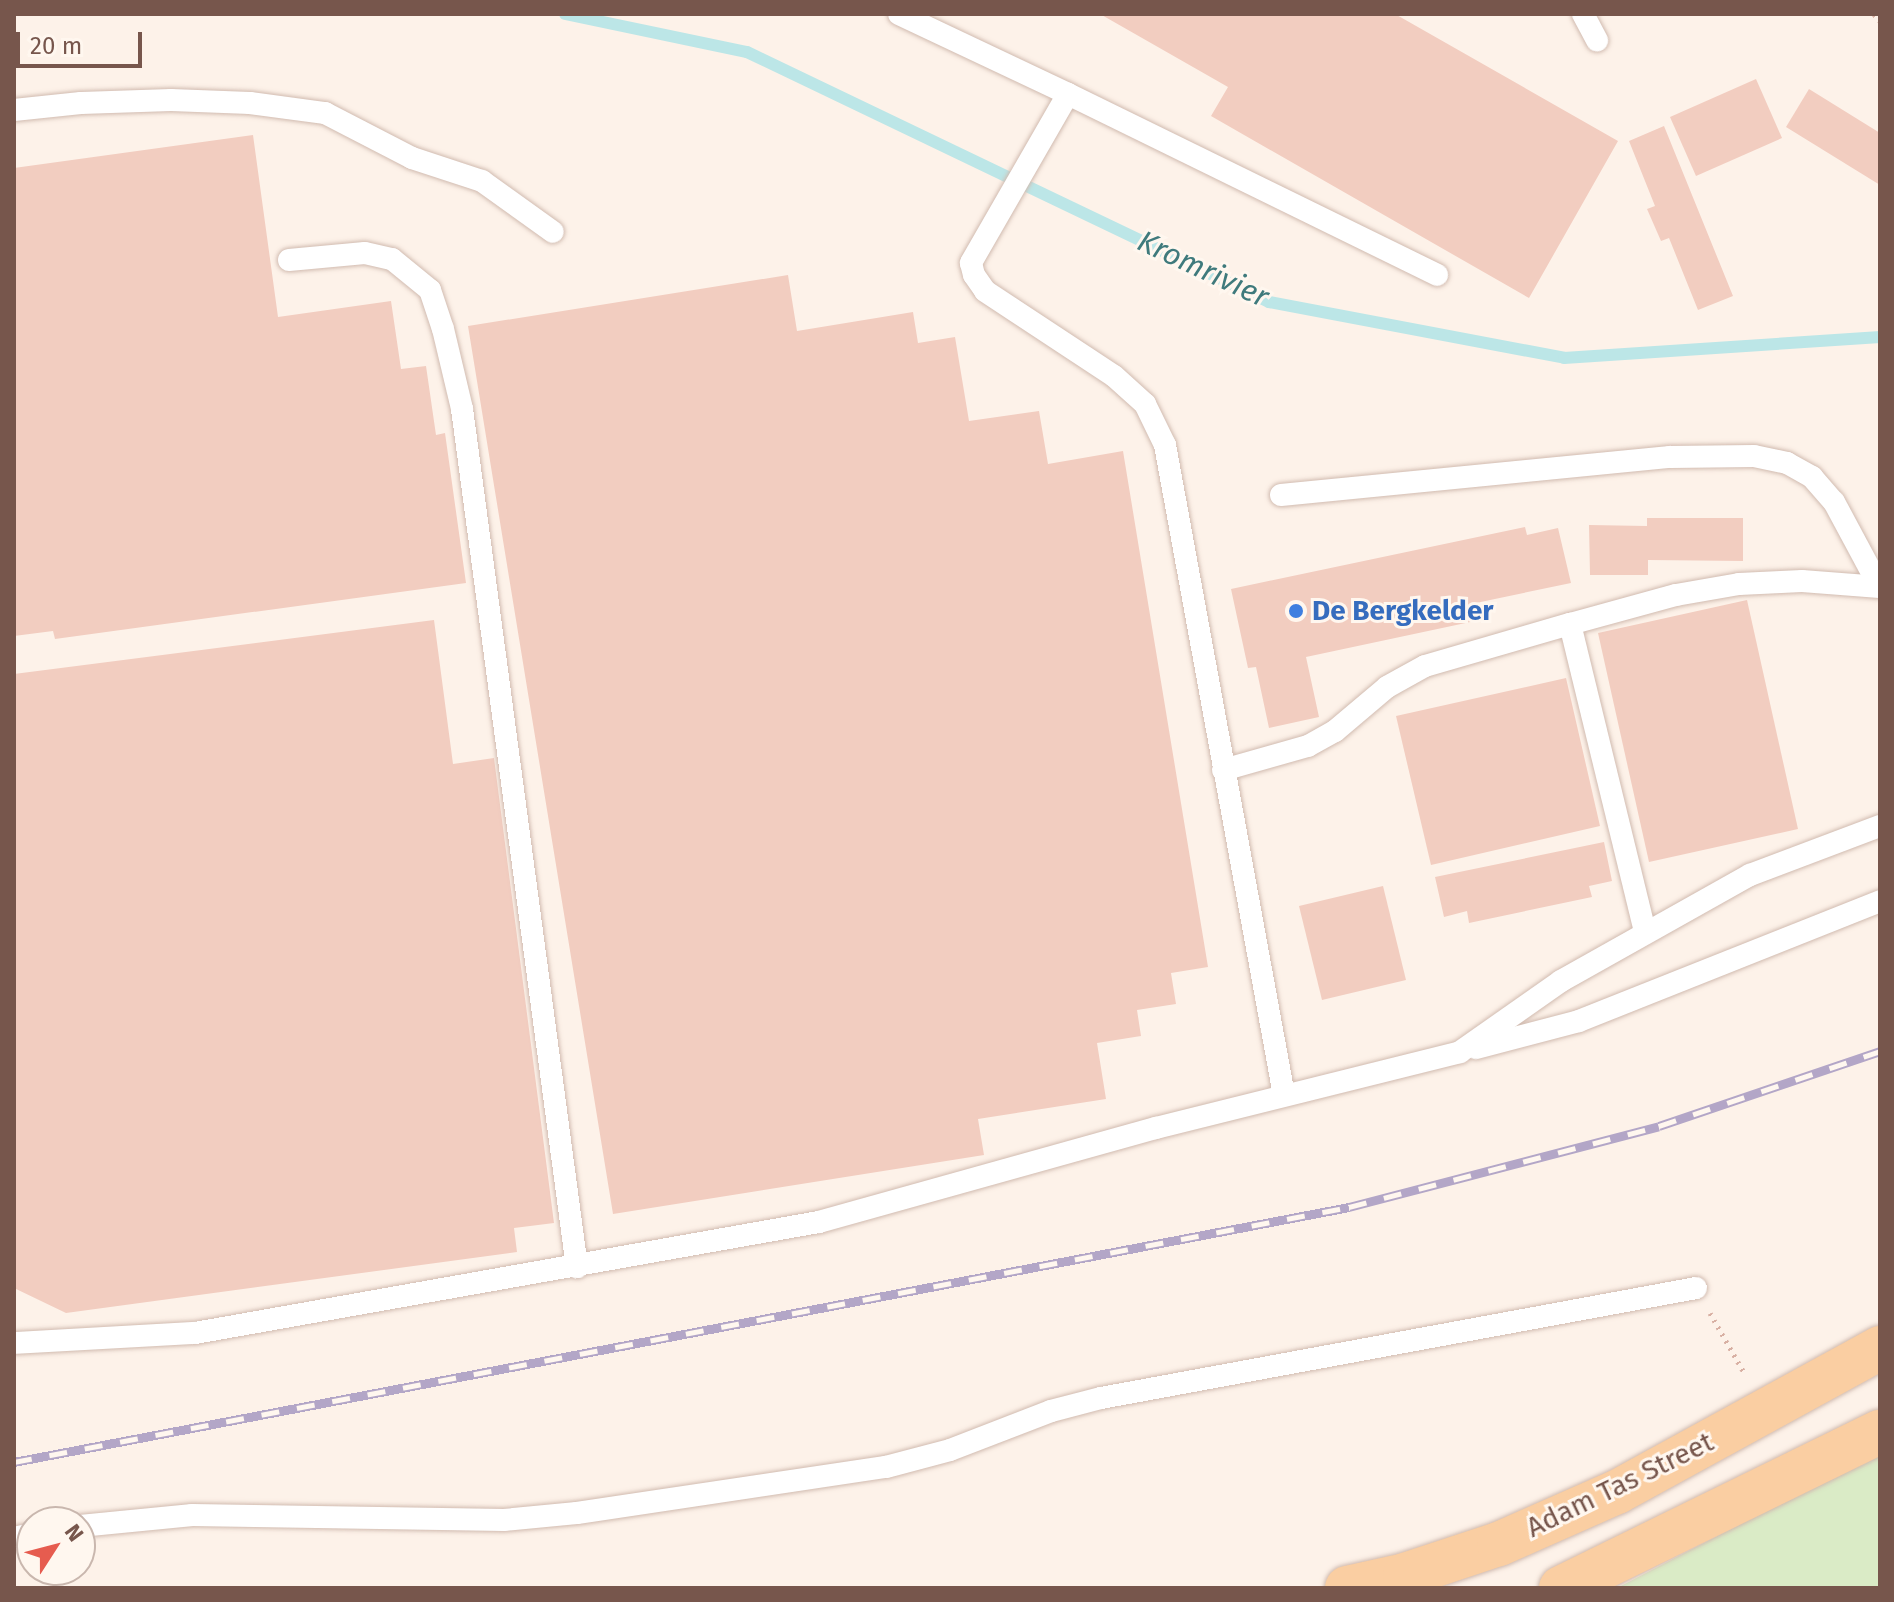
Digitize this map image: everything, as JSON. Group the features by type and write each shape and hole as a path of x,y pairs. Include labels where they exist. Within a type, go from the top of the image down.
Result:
{"main road":[{"name":"Adam Tas Street","path":"1347,1588 1405,1575 1499,1544 1617,1492 1880,1348"},
{"path":"1561,1588 1880,1432"}],"lane":[{"path":"899,14 1437,275"},
{"path":"1583,14 1597,40"},
{"path":"1068,94 971,263 974,275 985,291 1114,376 1145,404 1165,445 1284,1095"},
{"path":"14,110 81,103 171,100 250,103 325,113 412,158 482,181 509,197 553,232"},
{"path":"289,260 365,253 392,259 430,290 443,329 462,409 577,1267"},
{"path":"1281,495 1670,457 1754,456 1787,463 1812,477 1834,502 1880,586"},
{"path":"1223,770 1308,746 1335,731 1387,687 1425,666 1570,624 1676,595 1739,584 1802,581 1880,586"},
{"path":"1570,624 1645,932"},
{"path":"1460,1052 1561,981 1750,875 1880,826"},
{"path":"14,1343 195,1333 819,1222 1284,1095 1579,1021 1880,901"},
{"path":"96,1524 192,1515 504,1520 886,1467 950,1450 1051,1411 1101,1398 1696,1288"}],"path":[{"path":"1874,14 1880,21"},
{"path":"1696,1288 1745,1375"}],"green space":[{"path":"1880,1452 1880,1588 1617,1588 1860,1462"}],"building":[{"path":"1100,14 1395,14 1618,141 1529,298 1211,116 1228,87"},
{"path":"1756,79 1782,138 1696,176 1670,117"},
{"path":"1809,89 1880,133 1880,185 1786,127"},
{"path":"1664,126 1733,296 1698,310 1669,238 1661,241 1647,209 1655,206 1629,141"},
{"path":"253,135 278,317 391,301 401,369 426,366 436,435 445,433 466,583 55,639 53,631 14,636 14,168"},
{"path":"788,275 797,331 913,312 918,343 955,337 969,421 1039,411 1048,464 1123,451 1208,967 1171,973 1176,1004 1137,1010 1141,1036 1097,1043 1106,1099 978,1119 984,1155 613,1214 468,326"},
{"path":"1647,518 1743,518 1743,561 1648,560 1648,575 1590,575 1589,525 1647,526"},
{"path":"1525,527 1527,535 1558,528 1571,583 1471,604 1475,621 1306,657 1319,717 1269,728 1256,667 1248,668 1231,589"},
{"path":"1747,600 1798,829 1649,862 1598,633"},
{"path":"434,620 453,764 494,758 554,1223 514,1228 517,1252 66,1313 14,1288 14,674"},
{"path":"1566,678 1600,826 1431,865 1396,716"},
{"path":"1604,842 1612,881 1589,886 1592,897 1469,923 1467,911 1444,917 1435,877"},
{"path":"1383,886 1406,980 1322,1000 1299,906"}],"waterway":[{"name":"Kromrivier","path":"565,14 747,52 1269,302 1564,358 1880,337"}],"railway":[{"path":"14,1462 1349,1207 1659,1126 1880,1051"}],"place":[{"name":"De Bergkelder","path":"1296,611"}]}
